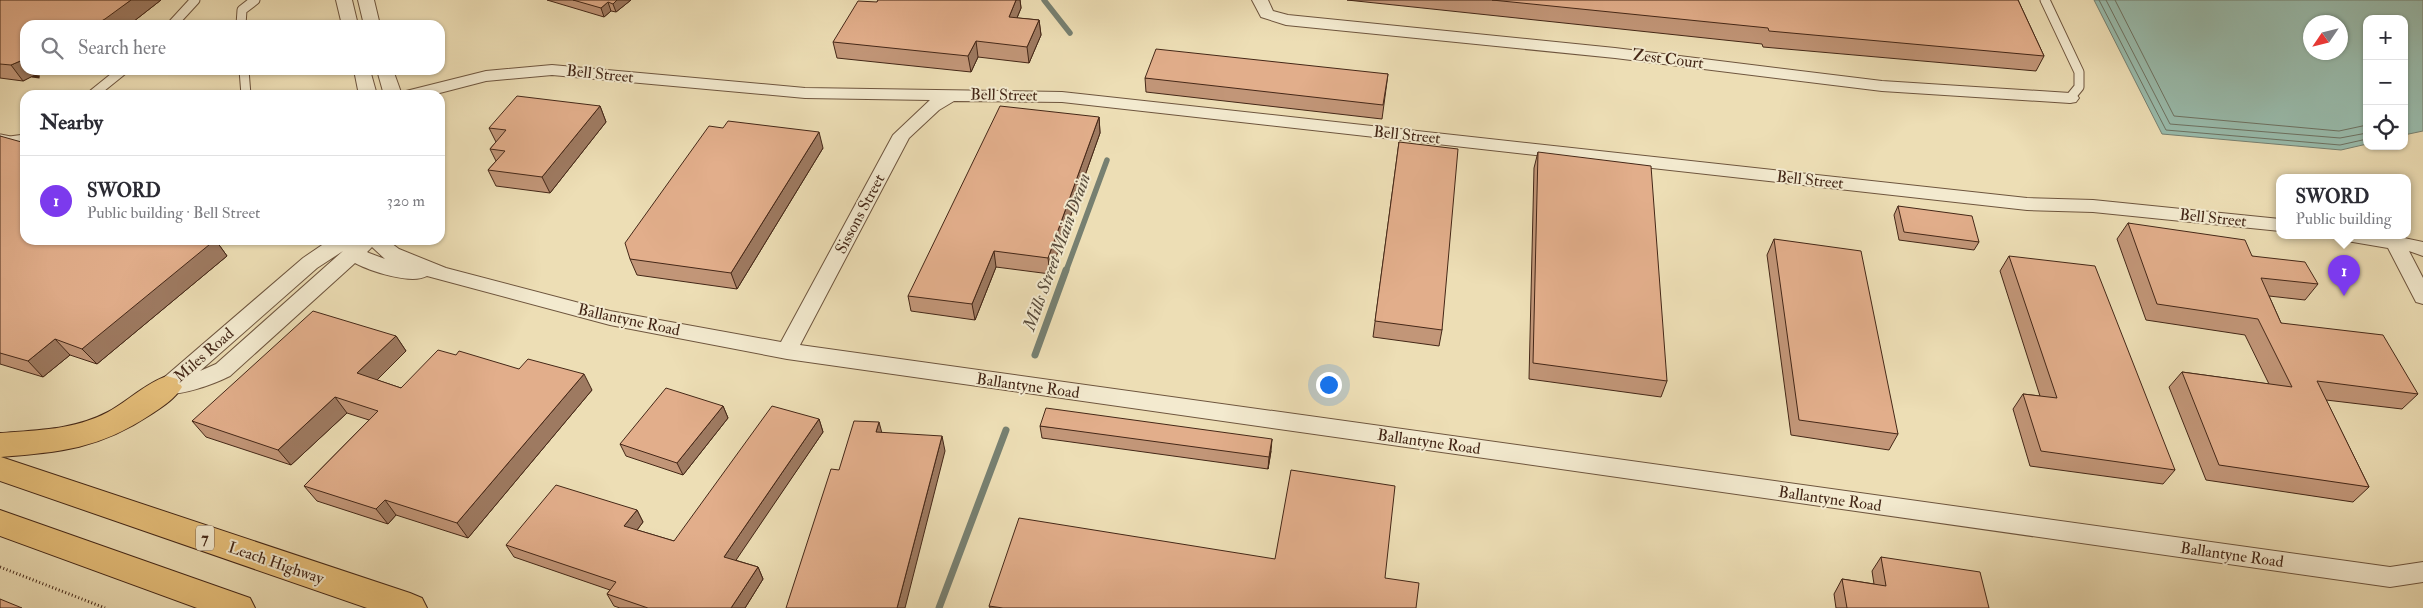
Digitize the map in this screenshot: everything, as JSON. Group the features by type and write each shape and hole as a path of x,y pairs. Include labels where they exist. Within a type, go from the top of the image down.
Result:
{"highway":[{"path":"0,445 62,440 86,434 112,424 136,411 167,388"},
{"name":"Leach Highway","path":"0,469 410,608"},
{"path":"0,523 238,608"}],"street":[{"path":"344,0 349,20"},
{"path":"366,0 371,20"},
{"name":"Zest Court","path":"1263,7 1286,20 1615,53 1882,86 2070,98"},
{"name":"Bell Street","path":"445,97 532,70"},
{"name":"Bell Street","path":"429,90 471,78 532,70 589,72 734,88 805,93 1062,96 2027,204 2102,207 2276,225"},
{"path":"363,75 367,90"},
{"path":"387,75 391,90"},
{"name":"Sissons Street","path":"786,351 902,135 933,106 953,94"},
{"path":"2374,239 2412,245 2423,297"},
{"name":"Ballantyne Road","path":"381,245 392,254 441,274 610,318 786,351 2390,577 2423,572"},
{"name":"Ballantyne Road","path":"351,247 400,270 441,274"},
{"name":"Miles Road","path":"167,388 209,377 223,370 326,276 351,247"},
{"name":"Miles Road","path":"167,388 351,247"}],"lane":[{"path":"177,20 195,0"},
{"path":"241,20 242,10 255,0"},
{"path":"2045,0 2079,72 2079,87 2070,98"},
{"path":"98,90 117,75"},
{"path":"244,75 246,90"},
{"path":"0,139 10,141 20,140"}],"path":[{"path":"0,567 105,608"}],"water":[{"path":"2094,0 2423,0 2423,131 2408,134 2408,15 2363,15 2363,145 2341,150 2162,134"}],"building":[{"path":"0,0 131,0 103,20 20,20 20,61 11,65 0,64"},
{"path":"573,0 617,0 613,4 608,2 601,8"},
{"path":"878,0 1016,0 1009,17 1039,20 1027,47 976,41 968,56 833,42 858,1 877,2"},
{"path":"1492,0 2018,0 2044,56 1769,31 1768,28"},
{"path":"1156,49 1388,74 1383,105 1145,78"},
{"path":"517,96 600,106 542,177 488,170 505,151 490,149 506,130 489,128"},
{"path":"1000,106 1099,117 1048,258 994,251 972,304 908,296"},
{"path":"728,121 819,132 731,273 630,259 625,243 709,126 723,128"},
{"path":"0,136 20,142 20,245 209,245 82,349 55,339 28,361 0,353"},
{"path":"1399,142 1458,149 1442,330 1375,321"},
{"path":"1538,152 1651,166 1667,381 1533,363"},
{"path":"1898,206 1972,216 1979,242 1904,232"},
{"path":"2128,223 2245,240 2252,256 2305,262 2318,284 2261,278 2281,323 2383,335 2418,394 2317,381 2369,487 2219,465 2182,372 2292,387 2258,319 2157,304"},
{"path":"1774,239 1861,251 1898,434 1799,420"},
{"path":"2009,256 2095,266 2175,470 2041,451 2023,394 2057,398"},
{"path":"313,311 396,336 357,373 401,388 438,350 456,355 459,351 519,369 528,359 584,374 457,523 385,500 376,509 304,486 378,411 335,397 278,450 192,421"},
{"path":"666,388 723,406 677,463 620,444"},
{"path":"772,406 819,419 724,557 758,567 731,608 648,608 607,594 616,582 506,545 556,485 637,510 624,526 674,541"},
{"path":"1046,408 1272,439 1269,457 1040,426"},
{"path":"854,421 879,422 876,432 942,436 897,608 786,608 831,469 839,470"},
{"path":"1291,470 1395,486 1385,578 1419,583 1416,608 1003,608 989,606 1019,518 1275,559"},
{"path":"1881,557 1980,572 1989,608 1847,608 1842,579 1886,586"},
{"path":"0,599 22,608 0,608"}],"waterway":[{"name":"Mills Street Main Drain","path":"1044,0 1070,33"},
{"name":"Mills Street Main Drain","path":"1066,271 1107,160"},
{"name":"Mills Street Main Drain","path":"1035,355 1066,270"},
{"name":"Mills Street Main Drain","path":"939,608 1006,430"}],"railway":[{"path":"0,72 20,75"},
{"path":"24,75 47,78"}],"place":[{"name":"SWORD","path":"2344,296"}]}
